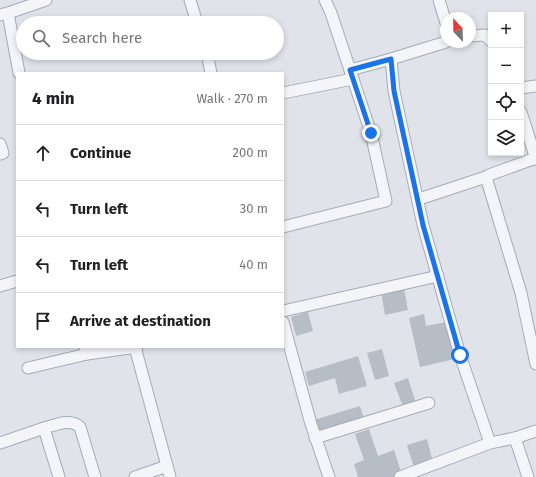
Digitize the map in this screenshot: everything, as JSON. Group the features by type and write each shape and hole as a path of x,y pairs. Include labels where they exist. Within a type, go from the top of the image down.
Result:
{"street":[{"path":"16,58 4,14 46,0"},
{"path":"190,0 196,16"},
{"path":"284,227 386,200 371,133 325,0"},
{"path":"439,0 443,12"},
{"path":"476,35 485,34 488,38"},
{"path":"284,93 351,74 391,59 440,44"},
{"path":"391,59 394,91 419,199 423,225 460,355 490,443"},
{"path":"16,60 20,72"},
{"path":"208,60 211,72"},
{"path":"524,88 536,86"},
{"path":"419,199 486,178 489,175 536,159 524,120"},
{"path":"0,144 3,153 0,154"},
{"path":"486,178 521,294 536,364"},
{"path":"284,311 438,276"},
{"path":"0,286 16,281"},
{"path":"284,326 315,438 329,477"},
{"path":"28,368 86,351 124,348"},
{"path":"136,348 170,477"},
{"path":"315,438 429,403"},
{"path":"0,443 44,428 68,422 75,423 80,427 95,477"},
{"path":"44,428 60,477"},
{"path":"400,477 490,443 515,438 536,431"},
{"path":"515,438 528,477"},
{"path":"135,477 167,466"}],"building":[{"path":"404,288 408,310 385,315 381,292"},
{"path":"308,312 313,331 296,336 291,317"},
{"path":"424,314 426,326 446,322 455,359 420,367 409,318"},
{"path":"382,349 389,376 375,380 367,353"},
{"path":"358,356 367,386 339,394 335,378 309,386 305,372"},
{"path":"408,378 416,403 403,407 394,383"},
{"path":"360,406 365,422 319,436 314,420"},
{"path":"369,429 378,456 394,450 402,475 396,477 358,477 354,464 364,460 355,434"},
{"path":"427,439 433,462 414,468 407,445"}],"route":[{"path":"371,133 350,70 391,59 394,91 419,199 423,225 460,355"}]}
